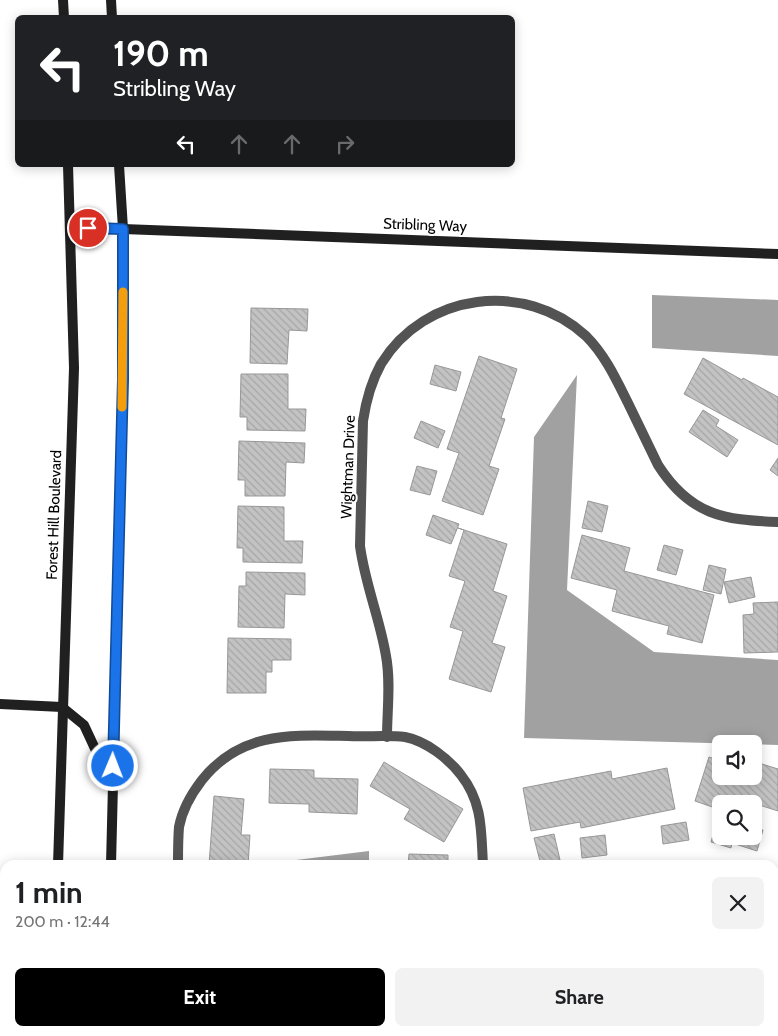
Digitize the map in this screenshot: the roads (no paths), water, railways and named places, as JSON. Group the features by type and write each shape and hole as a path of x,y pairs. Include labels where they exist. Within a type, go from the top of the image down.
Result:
{"main road":[{"path":"63,0 64,15"},
{"path":"111,0 112,15"},
{"name":"Forest Hill Boulevard","path":"58,860 74,368 68,167"},
{"path":"110,860 123,379 123,229 119,167"},
{"name":"Stribling Way","path":"70,228 778,254"},
{"path":"0,704 62,707 84,725 113,786"}],"street":[{"name":"Wightman Drive","path":"387,737 388,675 386,656 362,562 360,546 363,421 374,377 386,357 411,329 437,313 451,307 481,300 511,301 535,306 563,319 587,337 606,361 658,465 665,476 684,497 707,511 734,520 778,522"},
{"path":"178,860 179,826 190,798 206,775 228,756 254,743 282,736 405,738 431,748 452,765 469,787 480,812 483,860"}]}
